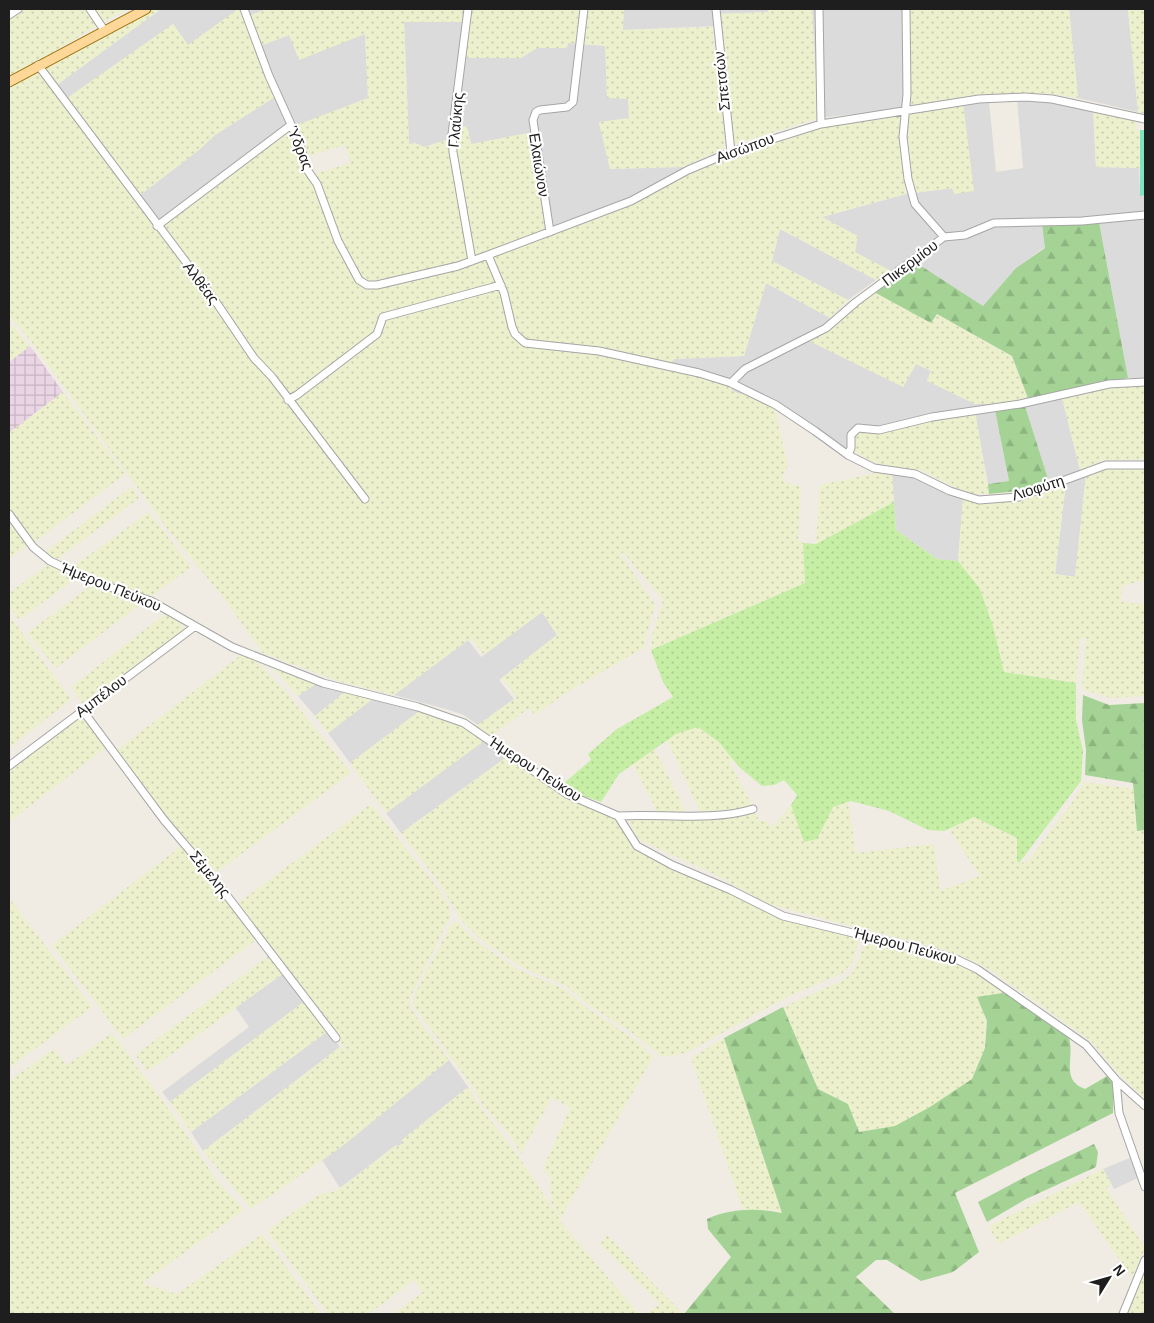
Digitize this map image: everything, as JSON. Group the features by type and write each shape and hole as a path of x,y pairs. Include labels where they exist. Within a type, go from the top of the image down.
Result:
{"main road":[{"path":"9,82 146,9"}],"street":[{"path":"9,15 18,9"},
{"path":"90,9 104,30"},
{"name":"Ύδρας","path":"244,9 308,171 318,184 338,241 362,283"},
{"name":"Γλαύκης","path":"468,9 452,134 453,152 472,261"},
{"name":"Ελαιώνον","path":"550,232 533,120 536,112 540,110 566,107 573,102 584,9"},
{"name":"Σπετσών","path":"716,9 726,126 731,152"},
{"path":"819,9 822,124"},
{"path":"906,9 907,94 904,153 911,196 944,237"},
{"name":"Αλθέας","path":"38,65 288,400 365,499"},
{"name":"Αισώπου","path":"362,283 377,285 488,256 631,201 688,170 731,152 822,124 858,116 905,112 979,99 1026,97 1052,98 1145,119"},
{"path":"157,226 291,125"},
{"name":"Πικερμίου","path":"732,383 737,375 745,369 826,328 856,302 944,237 965,235 994,223 1082,220 1145,214"},
{"name":"Λιοφύτη","path":"488,256 501,285 512,327 515,334 525,343 599,351 699,373 732,383 776,405 848,455 874,468 916,474 950,492 978,500 1026,495 1106,465 1145,465"},
{"path":"288,400 297,396 377,334 383,317 501,285"},
{"path":"848,455 852,448 851,435 858,428 879,430 932,417 1020,404 1109,384 1145,382"},
{"name":"Ήμερου Πεύκου","path":"9,514 33,546 50,561 95,582 150,601 232,647 323,683 418,707 464,723 568,794 618,816 637,846 644,852 731,890 773,912 940,954 977,969 1086,1045 1116,1080 1145,1106"},
{"name":"Αμπέλου","path":"9,766 194,627"},
{"name":"Σέμελης","path":"83,711 164,820 211,874 336,1038"},
{"path":"618,816 713,815 739,813 753,809"},
{"path":"1116,1080 1119,1113 1145,1187"},
{"path":"1123,1314 1145,1260"}],"shaded area":[{"path":"161,9 239,9 188,45 173,24 68,99 57,85"},
{"path":"241,9 267,9 249,16 260,46 289,35 365,33 368,98 291,128 157,228 135,199 200,149 215,135 275,97"},
{"path":"463,9 470,9 521,58 536,48 567,48 568,43 606,46 607,98 628,98 629,119 599,122 610,169 682,167 690,171 549,234 471,144 467,127 454,138 424,147 415,143 409,145 404,22 461,22"},
{"path":"624,9 768,9 769,12 719,14 718,26 622,30"},
{"path":"812,9 910,9 909,108 818,118"},
{"path":"1069,9 1128,9 1138,112 1078,98"},
{"path":"1017,99 1053,100 1093,109 1096,167 1139,168 1140,195 1145,195 1145,378 1128,378 1099,222 1045,247 1016,268 983,306 908,258 891,271 854,252 857,236 822,217 906,194 953,188 963,103 989,101 996,172 1023,168"},
{"path":"780,229 876,280 848,300 772,261"},
{"path":"766,283 836,321 903,387 916,364 931,371 927,380 975,404 994,404 1009,481 988,484 975,412 860,430 848,457 774,407 671,369 673,359 744,356"},
{"path":"30,346 63,392 9,433 9,362"},
{"path":"1062,398 1080,470 1049,482 1025,406"},
{"path":"892,473 915,476 963,499 958,561 937,559 896,530"},
{"path":"1086,475 1075,577 1055,574 1066,483"},
{"path":"542,612 557,635 499,680 514,699 478,725 464,715 394,695 468,640 481,657"},
{"path":"317,683 346,691 315,716 298,696"},
{"path":"374,698 421,710 350,763 328,733"},
{"path":"486,739 508,756 401,833 386,813"},
{"path":"284,973 305,1001 170,1102 162,1092 249,1027 235,1007"},
{"path":"328,1031 340,1047 203,1151 191,1132"},
{"path":"449,1060 468,1087 402,1140 404,1142 398,1147 396,1145 340,1188 322,1160"},
{"path":"1132,1157 1140,1177 1114,1189 1103,1169"}],"green space":[{"path":"13,9 126,9 9,78 9,12"},
{"path":"148,9 161,9 58,84 67,98 173,24 188,45 238,9 241,9 275,97 215,135 200,149 135,199 157,228 291,128 309,176 351,163 345,145 308,156 294,126 368,98 365,34 299,60 289,35 260,46 249,16 267,9 463,9 462,22 404,22 409,144 415,143 424,147 453,138 454,129 467,126 471,144 528,133 550,234 736,152 823,125 899,114 906,194 822,217 858,236 855,252 891,271 876,280 780,229 772,261 848,300 830,318 766,283 744,356 674,359 671,369 728,384 733,391 740,394 746,392 774,407 788,466 783,474 783,482 801,486 798,540 803,543 805,583 651,650 652,636 663,600 623,552 621,555 655,605 643,648 566,693 535,715 529,708 386,813 350,763 421,710 472,729 517,697 502,678 557,635 542,612 484,655 471,638 394,695 337,681 263,653 223,597 171,534 33,344 9,315 9,84"},
{"path":"470,9 581,9 577,44 568,43 567,48 537,48 521,58 464,58"},
{"path":"587,9 624,9 623,30 712,27 725,137 723,149 682,167 610,169 599,122 629,118 628,99 607,98 605,46 582,44"},
{"path":"768,9 812,9 818,118 737,144 733,142 718,14 768,12"},
{"path":"910,9 1069,9 1078,98 1042,93 990,95 955,98 909,108"},
{"path":"1128,9 1145,9 1145,114 1138,112"},
{"path":"963,103 974,191 954,194 952,188 912,193 905,136 906,113"},
{"path":"1093,109 1136,120 1136,130 1140,130 1141,168 1096,167"},
{"path":"1140,130 1145,130 1145,195 1140,196"},
{"path":"1099,222 1128,378 1028,398 1012,356 937,314 931,323 874,292 915,262 983,306 1016,268 1045,248 1042,223"},
{"path":"874,292 931,322 936,314 1012,356 1028,398 994,404 975,404 927,381 931,371 916,364 903,387 807,340"},
{"path":"9,322 30,346 9,362"},
{"path":"1145,384 1145,459 1103,460 1080,470 1062,398 1112,386"},
{"path":"63,392 125,474 33,543 9,509 9,433"},
{"path":"1025,406 1049,482 1029,490 989,494 988,484 1009,481 995,410"},
{"path":"975,412 989,494 966,493 921,470 888,466 871,461 853,451 854,432"},
{"path":"1145,466 1145,580 1122,586 1121,602 1145,604 1145,696 1110,698 1082,689 1086,638 1080,638 1076,683 1004,672 993,626 980,589 958,561 963,499 977,502 1021,499 1066,483 1055,574 1075,577 1086,475 1105,467"},
{"path":"876,471 892,473 894,502 816,544 820,485 872,474"},
{"path":"131,487 139,498 55,561 44,553"},
{"path":"894,502 896,530 937,559 958,561 980,589 993,626 1004,672 1076,683 1076,720 1083,751 1081,781 1019,863 1017,861 1017,838 974,817 944,831 928,830 889,811 851,801 833,807 817,839 804,842 791,805 797,795 784,780 774,785 762,786 739,767 719,742 698,727 676,734 619,774 601,802 578,794 563,784 591,760 588,754 617,729 673,697 663,682 651,650 805,583 803,543 816,544"},
{"path":"149,512 191,567 150,597 71,568"},
{"path":"13,522 29,544 9,559 9,526"},
{"path":"50,563 79,576 19,620 9,607 9,593"},
{"path":"93,584 131,597 141,604 56,668 27,633"},
{"path":"166,613 182,625 183,630 85,705 83,704 71,687"},
{"path":"9,615 71,699 9,748"},
{"path":"241,655 255,660 285,691 351,773 217,872 168,820 117,750"},
{"path":"268,663 317,683 298,696"},
{"path":"346,691 374,698 328,733 315,716"},
{"path":"1083,695 1109,705 1145,703 1145,830 1137,831 1133,783 1085,775 1086,750 1082,720"},
{"path":"83,712 108,746 9,822 9,768"},
{"path":"698,727 720,742 734,760 730,762 760,822 765,820 773,827 791,805 804,842 833,807 848,802 856,853 934,844 940,891 980,876 949,829 974,816 1017,838 1017,861 1020,863 1027,862 1074,800 1084,782 1133,789 1137,831 1145,830 1145,1099 1117,1072 1091,1041 992,971 967,958 944,950 768,904 714,874 642,841 636,836 629,820 660,817 633,764 655,749 688,817 703,817 667,740 676,734"},
{"path":"508,756 538,777 614,817 635,849 641,853 702,879 773,915 860,937 852,963 843,973 783,999 688,1052 672,1056 661,1056 631,1032 591,1007 566,986 521,967 479,938 461,920 440,884 401,833"},
{"path":"371,804 440,891 449,906 450,917 409,1000 411,1009 449,1060 340,1148 251,1209 203,1151 340,1047 347,1051 237,904"},
{"path":"184,844 257,939 123,1039 52,945"},
{"path":"9,898 92,1007 9,1068"},
{"path":"456,921 476,941 519,970 564,989 587,1008 634,1039 653,1057 560,1219 551,1202 550,1177 543,1168 570,1108 552,1097 521,1154 509,1134 484,1107 472,1086 413,1005 415,993 451,925"},
{"path":"867,938 955,961 1009,992 977,997 987,1021 985,1047 972,1079 930,1107 895,1126 858,1132 848,1104 818,1089 783,1007 843,980 853,972"},
{"path":"270,955 284,973 148,1071 135,1055"},
{"path":"1009,992 1066,1032 1071,1048 1070,1072 1072,1079 1077,1085 1085,1089 1109,1075 1114,1082 1113,1113 955,1193 979,1252 953,1272 921,1281 887,1260 876,1260 856,1277 895,1314 684,1314 731,1257 708,1229 707,1219 716,1215 744,1210 764,1210 782,1213 724,1038 783,1007 818,1089 848,1104 859,1132 895,1126 930,1107 972,1079 985,1048 987,1021 977,997"},
{"path":"305,1001 328,1031 191,1132 170,1102"},
{"path":"112,1033 176,1119 215,1178 244,1210 142,1283 177,1294 262,1234 321,1314 9,1314 9,1081 54,1049 67,1065"},
{"path":"724,1038 783,1213 772,1210 743,1210 691,1058"},
{"path":"468,1087 483,1111 515,1151 564,1226 639,1314 394,1314 423,1292 414,1280 369,1314 328,1314 269,1233 270,1228 320,1194 335,1191 396,1145 398,1147 403,1142 402,1140"},
{"path":"1094,1144 1098,1152 1096,1167 1026,1199 987,1222 978,1202"},
{"path":"1103,1169 1112,1185 1106,1188 1145,1248 1132,1277 1079,1202 998,1244 989,1226"},
{"path":"607,1235 683,1314 645,1314 660,1304 600,1244"},
{"path":"1145,1263 1145,1314 1125,1314 1129,1309 1139,1274"}]}
